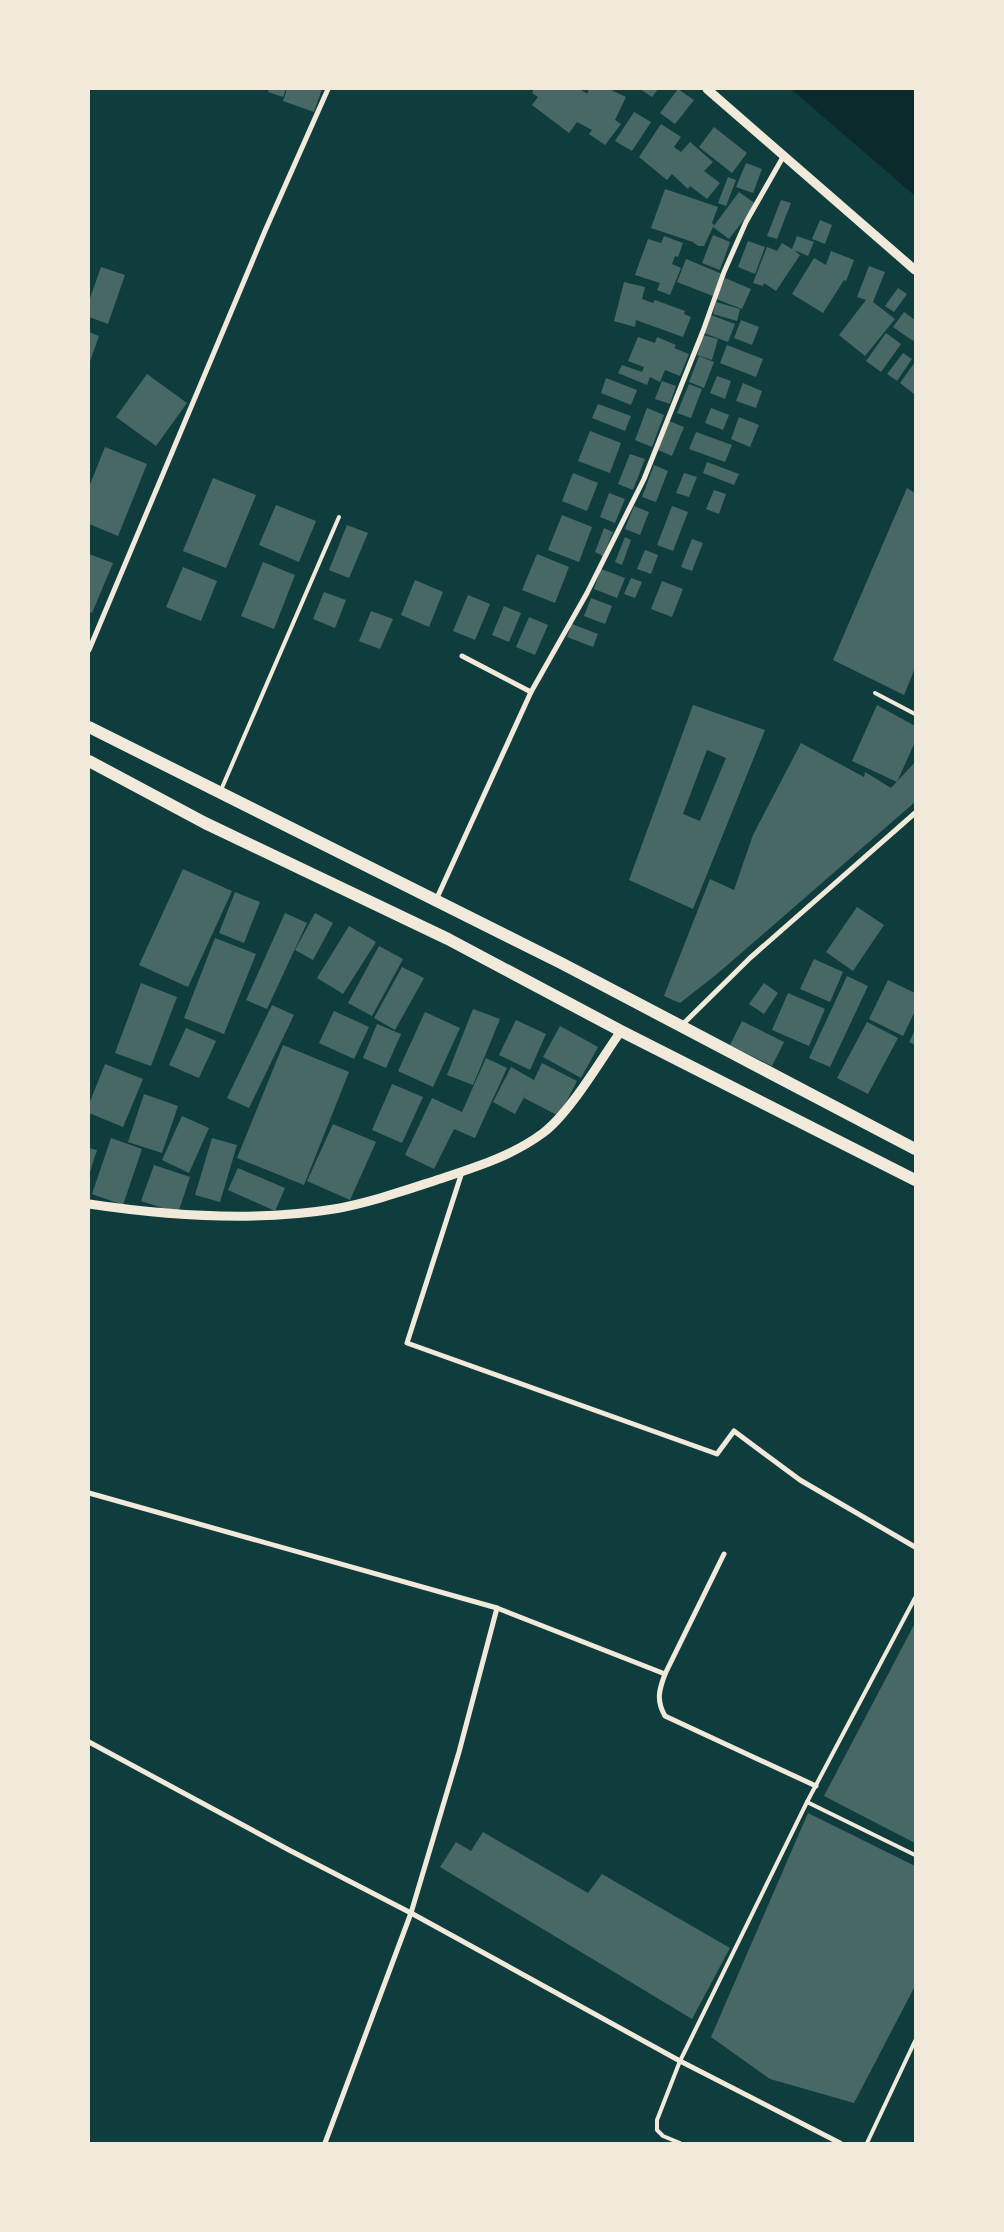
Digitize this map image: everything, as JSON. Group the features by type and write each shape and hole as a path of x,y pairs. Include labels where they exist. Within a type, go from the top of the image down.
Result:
{"main road":[{"path":"89,727 219,794 435,900 915,1149"},
{"path":"89,761 205,824 448,939 621,1031 915,1180"}],"street":[{"path":"89,650 261,240 328,89"},
{"path":"707,89 915,270"},
{"path":"435,900 531,692 587,593 644,479 703,331 724,272 746,222 784,157"},
{"path":"462,656 531,692"},
{"path":"681,1026 750,958 915,813"},
{"path":"89,1204 170,1214 288,1215 336,1208 488,1164 525,1146 545,1132 564,1113 621,1031"},
{"path":"462,1172 407,1343 717,1454 734,1431 800,1480 915,1546"},
{"path":"89,1493 497,1608 665,1674"},
{"path":"724,1554 665,1674 658,1693 659,1706 665,1716 816,1786"},
{"path":"325,2143 411,1913 459,1752 497,1608"},
{"path":"89,1742 289,1850 411,1913 680,2061 840,2143"}],"lane":[{"path":"219,794 339,517"},
{"path":"875,693 915,714"},
{"path":"680,2143 663,2136 657,2130 657,2120 680,2061 807,1802 915,1598"},
{"path":"807,1802 915,1855"},
{"path":"867,2143 915,2040"}],"water":[{"path":"791,89 915,89 915,196"}],"building":[{"path":"269,89 286,89 283,97 268,92"},
{"path":"287,89 322,89 314,112 283,101"},
{"path":"534,89 580,89 587,94 589,89 609,89 626,97 615,120 621,124 605,145 589,134 592,130 577,122 569,133 532,105 538,97 532,93"},
{"path":"640,89 658,89 652,97"},
{"path":"678,89 694,100 675,124 660,113"},
{"path":"634,112 651,122 632,151 615,141"},
{"path":"661,124 681,137 674,147 681,152 690,142 713,162 704,171 720,183 707,199 690,186 688,189 672,174 667,180 639,157"},
{"path":"714,127 747,153 732,173 699,147"},
{"path":"746,163 762,169 753,193 736,187"},
{"path":"728,177 736,180 726,206 718,203"},
{"path":"665,189 718,207 712,223 714,225 704,246 698,246 693,242 651,228"},
{"path":"739,192 756,204 729,239 713,227"},
{"path":"781,200 791,203 777,239 767,236"},
{"path":"820,220 832,225 825,244 812,239"},
{"path":"713,235 730,242 720,270 702,263"},
{"path":"664,236 683,243 678,257 675,256 672,264 681,268 670,295 657,290 660,283 635,275 648,239 661,243"},
{"path":"797,236 814,242 808,256 794,250 800,255 776,291 764,283 763,286 753,283 767,247 777,251 782,243 792,249"},
{"path":"748,241 765,247 755,274 738,267"},
{"path":"831,251 854,260 846,281 844,280 823,313 792,294 814,258 826,265"},
{"path":"686,259 722,274 713,296 677,282"},
{"path":"869,266 885,272 873,302 895,319 865,356 839,335 866,300 857,297"},
{"path":"101,267 125,275 108,324 89,317 89,301"},
{"path":"725,278 751,289 742,309 716,299"},
{"path":"624,282 645,287 642,299 653,303 655,300 685,311 684,314 691,317 683,337 636,320 635,327 614,321"},
{"path":"898,288 907,294 894,312 885,306"},
{"path":"716,302 740,309 737,321 713,314"},
{"path":"904,312 915,320 915,337 913,341 893,327"},
{"path":"711,315 735,324 728,342 704,333"},
{"path":"741,320 759,327 752,345 734,338"},
{"path":"89,332 99,336 89,364"},
{"path":"886,333 901,344 881,372 866,361"},
{"path":"703,335 718,339 712,360 697,355"},
{"path":"638,337 655,343 657,337 676,345 674,348 689,354 680,376 665,370 660,382 650,377 647,385 618,373 622,365 642,372 644,367 628,361"},
{"path":"727,345 763,359 756,377 720,363"},
{"path":"903,353 912,359 897,381 887,374"},
{"path":"699,356 714,362 704,388 689,382"},
{"path":"915,362 915,395 900,383"},
{"path":"147,374 187,403 156,446 116,417"},
{"path":"717,376 731,381 725,399 710,393"},
{"path":"606,378 637,390 631,405 601,393"},
{"path":"662,381 676,386 670,404 655,399"},
{"path":"743,383 762,391 756,408 736,401"},
{"path":"689,384 702,389 691,418 677,413"},
{"path":"598,404 631,416 625,431 592,418"},
{"path":"647,408 664,415 652,447 635,440"},
{"path":"711,408 729,415 723,430 705,423"},
{"path":"739,417 759,425 750,447 731,439"},
{"path":"669,421 684,427 672,456 658,450"},
{"path":"590,431 621,443 610,473 578,461"},
{"path":"696,432 732,445 725,462 689,449"},
{"path":"105,447 147,464 118,536 89,524 89,487"},
{"path":"630,454 645,459 633,490 618,484"},
{"path":"707,462 739,474 734,485 703,473"},
{"path":"654,465 668,471 656,502 642,497"},
{"path":"573,473 598,483 587,511 562,501"},
{"path":"684,473 697,477 689,497 676,493"},
{"path":"213,478 256,495 226,568 183,551"},
{"path":"907,488 915,493 915,668 904,695 833,660"},
{"path":"714,490 726,494 719,514 706,509"},
{"path":"609,493 625,499 615,523 600,517"},
{"path":"276,505 316,521 299,562 259,545"},
{"path":"634,506 649,512 640,535 625,529"},
{"path":"672,506 688,512 673,551 657,545"},
{"path":"562,515 592,527 579,562 548,550"},
{"path":"347,525 368,533 349,578 329,570"},
{"path":"604,528 613,532 603,556 595,552"},
{"path":"625,537 631,540 622,565 615,562"},
{"path":"692,539 703,543 692,571 681,567"},
{"path":"645,550 658,555 651,574 637,569"},
{"path":"89,554 113,563 92,613 89,612"},
{"path":"537,554 569,567 555,603 522,590"},
{"path":"263,562 295,575 274,629 241,616"},
{"path":"183,567 217,581 201,621 166,607"},
{"path":"601,569 625,578 617,598 594,589"},
{"path":"631,578 642,582 635,598 624,594"},
{"path":"415,580 443,592 429,627 401,615"},
{"path":"662,581 683,589 672,617 651,609"},
{"path":"324,592 346,600 335,628 313,619"},
{"path":"468,595 490,604 475,640 453,631"},
{"path":"591,598 612,606 605,624 584,616"},
{"path":"504,606 521,613 509,642 492,635"},
{"path":"371,611 393,619 380,649 359,641"},
{"path":"529,617 548,625 535,655 516,647"},
{"path":"572,624 598,634 593,647 567,637"},
{"path":"693,705 765,730 693,909 629,880","holes":["707,750 726,758 700,821 683,814"]},
{"path":"877,705 915,726 915,742 897,782 852,761"},
{"path":"801,743 864,777 865,772 891,788 915,762 915,802 717,974 680,1003 664,996 710,879 734,890 753,835"},
{"path":"183,869 232,891 188,987 139,965"},
{"path":"235,892 260,902 244,943 219,933"},
{"path":"857,907 884,925 853,971 826,952"},
{"path":"285,913 307,923 267,1009 246,1000"},
{"path":"315,913 333,923 313,960 295,950"},
{"path":"349,926 376,942 343,994 317,978"},
{"path":"215,938 256,954 224,1034 184,1018"},
{"path":"379,946 403,959 372,1016 348,1003"},
{"path":"814,959 843,972 830,1002 800,989"},
{"path":"402,967 424,978 395,1030 374,1018"},
{"path":"847,976 868,986 830,1067 809,1058"},
{"path":"888,980 915,993 915,1011 903,1036 869,1019"},
{"path":"141,983 177,997 151,1066 115,1053"},
{"path":"764,983 778,993 764,1014 749,1004"},
{"path":"788,993 825,1009 809,1046 772,1030"},
{"path":"272,1005 294,1015 249,1108 227,1098"},
{"path":"473,1009 500,1019 473,1085 447,1075"},
{"path":"334,1011 369,1027 354,1059 319,1043"},
{"path":"425,1012 460,1028 433,1087 398,1071"},
{"path":"516,1020 546,1034 530,1070 499,1055"},
{"path":"742,1021 784,1042 772,1066 730,1045"},
{"path":"867,1022 898,1038 868,1094 837,1078"},
{"path":"377,1024 401,1034 386,1068 363,1058"},
{"path":"560,1026 598,1047 581,1078 543,1057"},
{"path":"186,1028 216,1041 199,1078 169,1065"},
{"path":"915,1030 915,1045 909,1042"},
{"path":"283,1045 349,1072 304,1185 237,1158"},
{"path":"486,1058 507,1068 475,1138 454,1129 434,1169 405,1155 432,1098 462,1112"},
{"path":"542,1063 577,1081 559,1116 524,1098 528,1090 515,1114 493,1102 511,1067 534,1080"},
{"path":"105,1064 143,1079 123,1127 89,1113 89,1104"},
{"path":"392,1084 423,1097 402,1143 372,1130"},
{"path":"144,1094 178,1106 162,1153 128,1142"},
{"path":"182,1116 209,1128 189,1173 162,1160"},
{"path":"333,1124 376,1142 350,1200 307,1181"},
{"path":"111,1138 142,1149 123,1205 92,1194"},
{"path":"212,1138 237,1145 220,1202 195,1195"},
{"path":"89,1148 97,1150 89,1175"},
{"path":"154,1165 190,1177 178,1213 141,1201"},
{"path":"238,1168 285,1188 275,1211 228,1190"},
{"path":"915,1623 915,1843 824,1796"},
{"path":"808,1813 915,1866 915,1986 854,2103 770,2079 711,2037"},
{"path":"483,1832 588,1893 602,1874 730,1948 692,2019 440,1867 456,1842 471,1851"}]}
